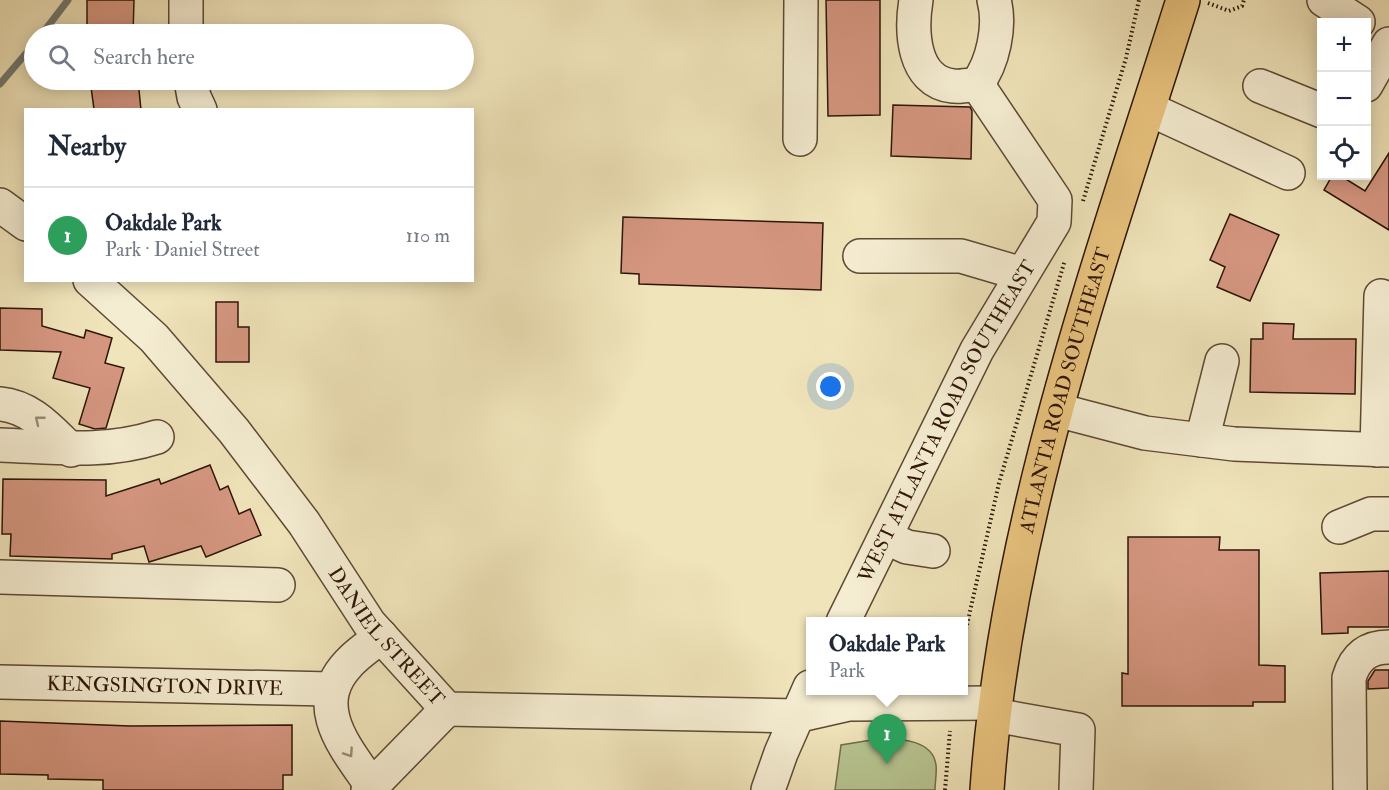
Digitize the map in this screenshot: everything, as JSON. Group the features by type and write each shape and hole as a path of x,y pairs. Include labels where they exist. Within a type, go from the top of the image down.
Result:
{"main road":[{"name":"ATLANTA ROAD SOUTHEAST","path":"987,790 994,709 1022,543 1057,410 1183,0"}],"street":[{"path":"186,0 186,24"},
{"path":"800,139 801,0"},
{"path":"916,0 914,39 920,63 937,81 953,86 977,84 987,71 993,46 996,8 994,0"},
{"path":"1324,0 1352,18"},
{"path":"1371,31 1389,44 1371,76"},
{"path":"977,84 1055,200 1061,236"},
{"path":"1260,86 1317,109"},
{"path":"193,90 199,108"},
{"path":"1149,109 1288,173"},
{"path":"0,204 24,222"},
{"name":"WEST ATLANTA ROAD SOUTHEAST","path":"845,617 977,350 1023,274 1061,236"},
{"path":"860,256 961,256 1023,274"},
{"name":"DANIEL STREET","path":"92,282 154,338 234,431 304,523 369,623 447,710 803,702 994,709 1078,730 1076,790"},
{"path":"1057,410 1145,433 1234,444 1383,450 1381,296"},
{"path":"1202,440 1222,361"},
{"path":"0,404 14,405 31,413 71,450"},
{"path":"0,446 71,450 131,445 157,437"},
{"path":"1339,527 1371,514 1389,514"},
{"path":"885,537 907,547 933,551"},
{"path":"0,578 279,585"},
{"path":"381,636 348,663 331,701 343,744 370,788 447,710"},
{"path":"1350,790 1348,678 1353,663 1365,652 1389,647"},
{"name":"KENGSINGTON DRIVE","path":"0,682 331,701"},
{"name":"KENGSINGTON DRIVE","path":"0,702 331,701"},
{"path":"768,790 803,702"}],"path":[{"path":"1082,204 1126,58 1139,0"},
{"path":"1199,0 1229,11 1242,6 1244,0"},
{"path":"968,617 1061,236"},
{"path":"945,790 947,757"}],"green space":[{"path":"884,738 916,743 929,751 936,765 935,790 835,790 841,745"}],"building":[{"path":"87,0 134,0 133,24 87,24"},
{"path":"826,0 880,0 880,115 828,116"},
{"path":"91,90 139,90 141,108 94,108"},
{"path":"893,105 970,107 972,111 971,159 891,156"},
{"path":"1389,153 1389,230 1324,190 1330,180 1347,180 1365,191"},
{"path":"1230,214 1279,235 1250,301 1217,287 1225,267 1210,260"},
{"path":"623,217 823,223 821,290 639,284 639,274 621,273"},
{"path":"216,302 238,302 238,327 249,327 249,362 216,362"},
{"path":"0,308 42,309 42,326 84,338 86,330 112,338 105,363 124,368 106,428 95,429 79,424 90,388 53,378 61,352 0,350"},
{"path":"1263,323 1294,324 1293,339 1356,339 1355,394 1250,392 1251,339 1263,339"},
{"path":"210,465 220,490 228,486 239,514 250,509 261,535 206,557 201,546 149,562 144,546 112,554 112,559 10,556 11,534 2,534 3,479 106,480 106,496 159,479 161,484"},
{"path":"1128,537 1220,537 1219,550 1259,550 1259,665 1285,666 1285,702 1253,702 1253,706 1122,706 1122,673 1128,674"},
{"path":"1389,571 1389,627 1348,627 1348,633 1322,634 1320,573"},
{"path":"1375,670 1389,670 1389,688 1368,689 1368,681"},
{"path":"0,721 130,726 292,725 292,775 283,775 283,790 103,790 103,780 48,779 48,775 0,774"}],"waterway":[{"path":"50,24 68,0"},
{"path":"0,84 24,56"}],"place":[{"name":"Oakdale Park","path":"887,764"}]}
